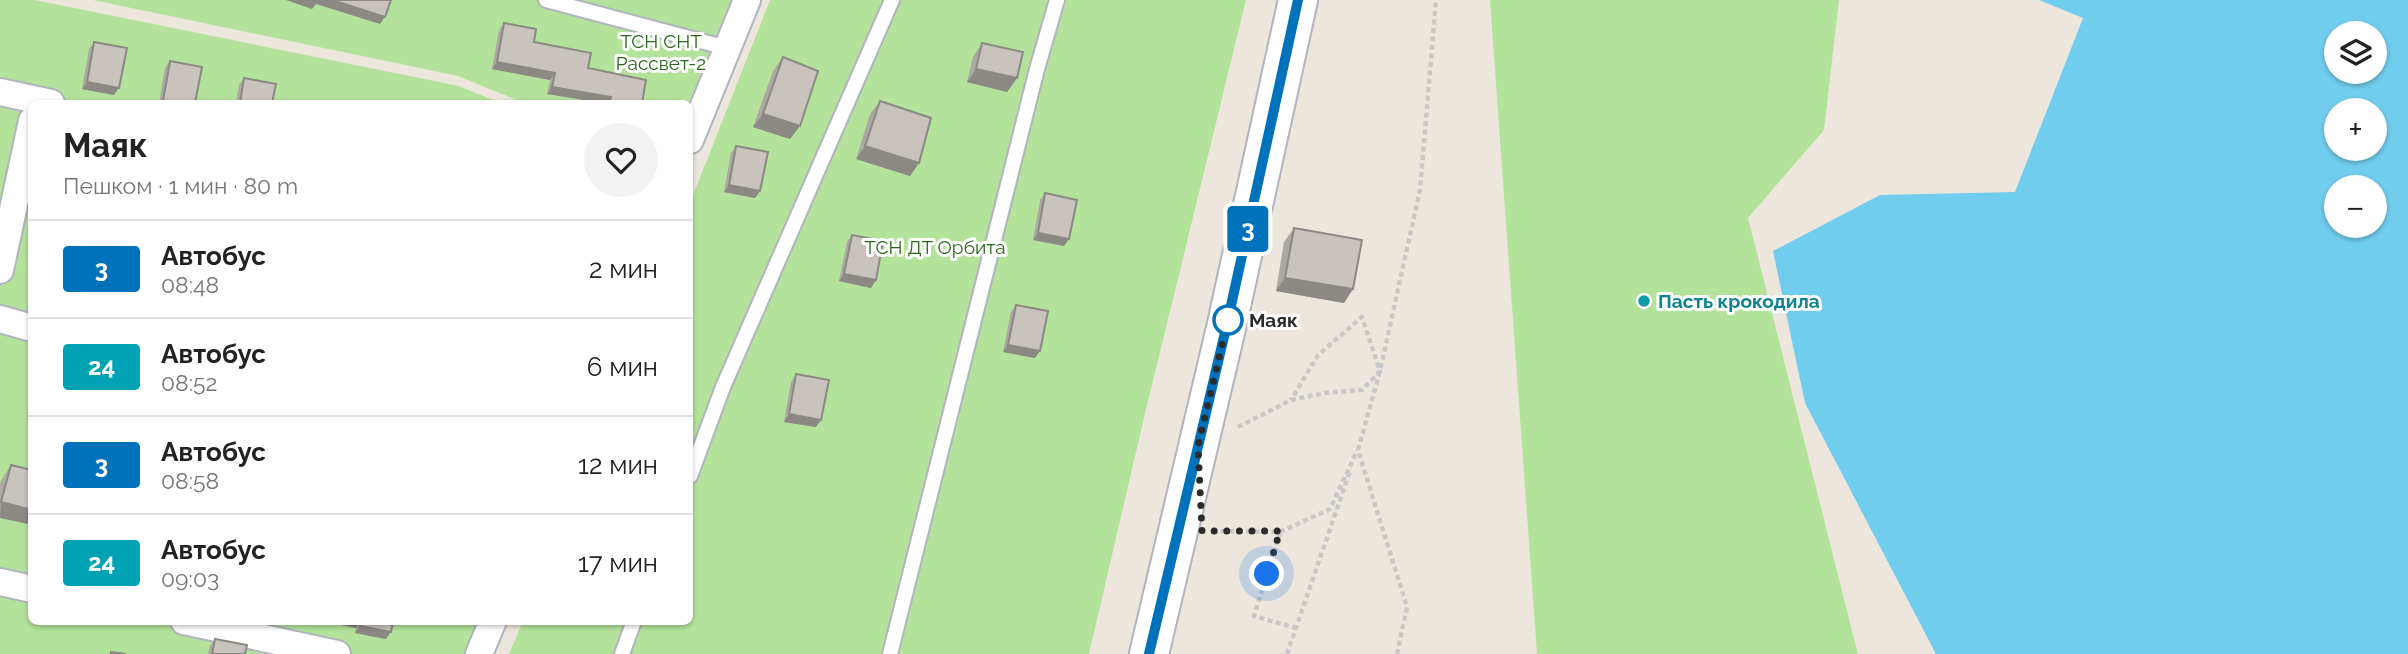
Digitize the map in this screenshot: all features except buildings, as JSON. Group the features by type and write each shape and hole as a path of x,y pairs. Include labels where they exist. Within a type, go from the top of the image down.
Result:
{"main road":[{"path":"1149,654 1298,0"}],"street":[{"path":"693,133 747,0"},
{"path":"0,92 28,103"},
{"path":"0,270 28,150"},
{"path":"0,319 28,327"},
{"path":"0,582 28,588"},
{"path":"203,625 337,654"},
{"path":"479,654 491,625"}],"lane":[{"path":"546,0 727,48"},
{"path":"693,468 723,387 892,0"},
{"path":"890,654 1056,0"},
{"path":"622,654 633,625"}],"path":[{"path":"1287,654 1358,450 1380,370 1420,190 1436,0"},
{"path":"1291,400 1318,355 1362,317 1380,370"},
{"path":"1198,446 1291,400 1325,393 1362,390 1380,370"},
{"path":"1202,531 1280,531 1330,509 1358,450"},
{"path":"1358,450 1407,607 1397,654"},
{"path":"1280,531 1254,616 1296,628"}],"green space":[{"path":"0,0 35,0 459,86 493,100 28,100 28,625 478,625 466,654 0,654"},
{"name":"ТСН СНТ Рассвет-2","path":"93,0 743,0 693,118 693,100 517,100 458,76"},
{"name":"ТСН ДТ Орбита","path":"770,0 1246,0 1089,654 509,654 521,625 693,625 693,195"},
{"path":"1490,0 1839,0 1824,130 1748,218 1858,654 1537,654"}],"water":[{"path":"2039,0 2408,0 2408,654 1936,654 1805,403 1773,251 1880,195 2015,192 2083,18"}],"bus line":[{"name":"3","path":"1149,654 1227,324 1298,0"}],"place":[{"name":"Пасть крокодила","path":"1644,301"},
{"name":"Маяк","path":"1228,320"}],"route":[{"path":"1228,320 1198,446 1202,531 1280,531 1267,574"}]}
